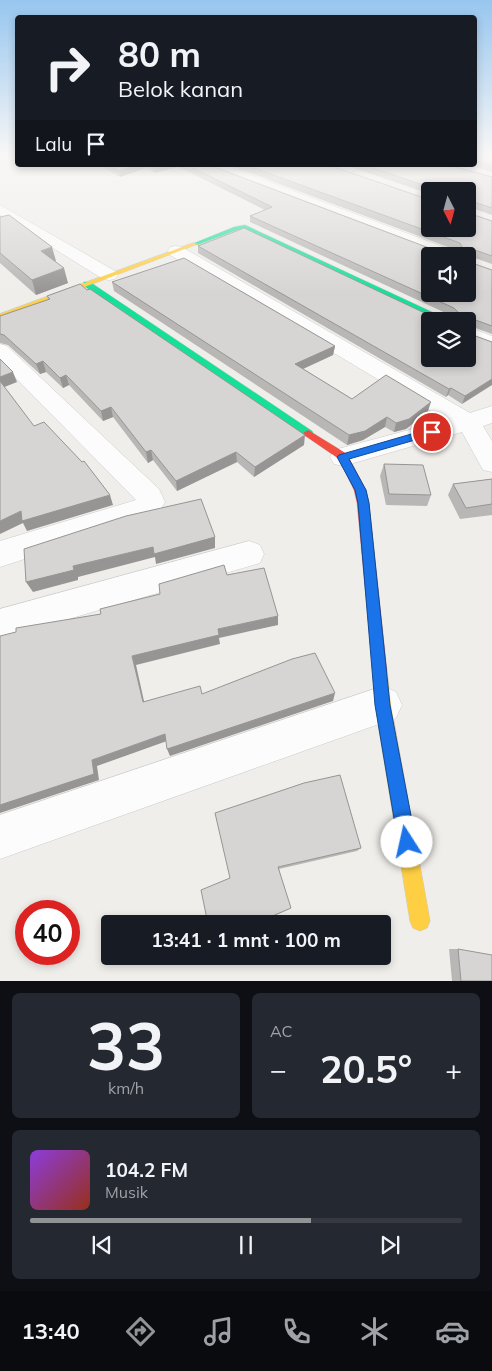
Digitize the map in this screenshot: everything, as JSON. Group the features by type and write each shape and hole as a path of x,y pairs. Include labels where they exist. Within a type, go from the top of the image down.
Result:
{"street":[{"path":"309,202 428,247"},
{"path":"0,209 109,275"},
{"path":"0,317 236,228 248,227 425,312"},
{"path":"176,251 468,422 492,463"},
{"path":"87,284 343,457 360,490 364,503 383,705 420,921"},
{"path":"476,337 492,344"},
{"path":"0,350 149,496 151,502 147,508 0,554"},
{"path":"343,457 492,414"},
{"path":"0,624 249,554"},
{"path":"0,837 383,705"}],"building":[{"path":"261,202 307,202 426,247 421,247 421,293 250,216 272,207"},
{"path":"347,202 421,202 421,229"},
{"path":"476,202 492,202 492,208 476,203"},
{"path":"9,215 52,247 41,251 64,268 32,280 0,253 0,217"},
{"path":"476,216 492,221 492,256 476,250 476,247 462,247 460,243 446,238 476,238"},
{"path":"244,228 422,312 421,367 476,367 476,336 492,342 492,379 465,396 451,388 449,389 198,246"},
{"path":"184,258 335,346 295,364 352,399 386,375 431,402 409,419 396,423 387,417 365,431 349,435 112,282"},
{"path":"476,264 492,270 492,326 476,320 476,312 458,312 441,302 476,302"},
{"path":"80,284 305,435 255,467 236,452 176,481 151,450 146,452 111,407 101,411 66,375 60,378 43,361 36,364 4,335 0,334 0,316 50,299 47,296"},
{"path":"0,359 13,372 0,377"},
{"path":"0,381 34,426 44,422 82,462 84,461 110,495 22,521 21,511 0,521"},
{"path":"384,464 423,465 431,495 389,494"},
{"path":"492,479 492,504 466,508 453,484"},
{"path":"201,499 215,537 154,554 153,547 73,566 74,570 26,582 24,549 126,516"},
{"path":"224,565 227,575 264,568 278,616 218,629 219,635 132,656 143,702 200,686 202,694 292,659 315,653 335,693 167,749 165,734 92,760 94,774 0,805 0,636 16,632 16,628 101,614 100,609 160,594 159,584"},
{"path":"340,775 361,848 278,867 291,908 275,915 206,915 201,890 230,878 215,813 304,783"},
{"path":"458,949 492,955 492,981 461,981"}],"traffic: fast":[{"path":"195,244 236,228 245,227 425,312"},
{"path":"87,284 308,433"}],"traffic: slow":[{"path":"0,317 195,244"},
{"path":"380,671 383,705 420,921"}],"traffic: jam":[{"path":"308,433 343,457 360,490 363,503 380,671"}],"route":[{"path":"407,842 383,705 364,503 355,479 343,457 432,432"}]}
